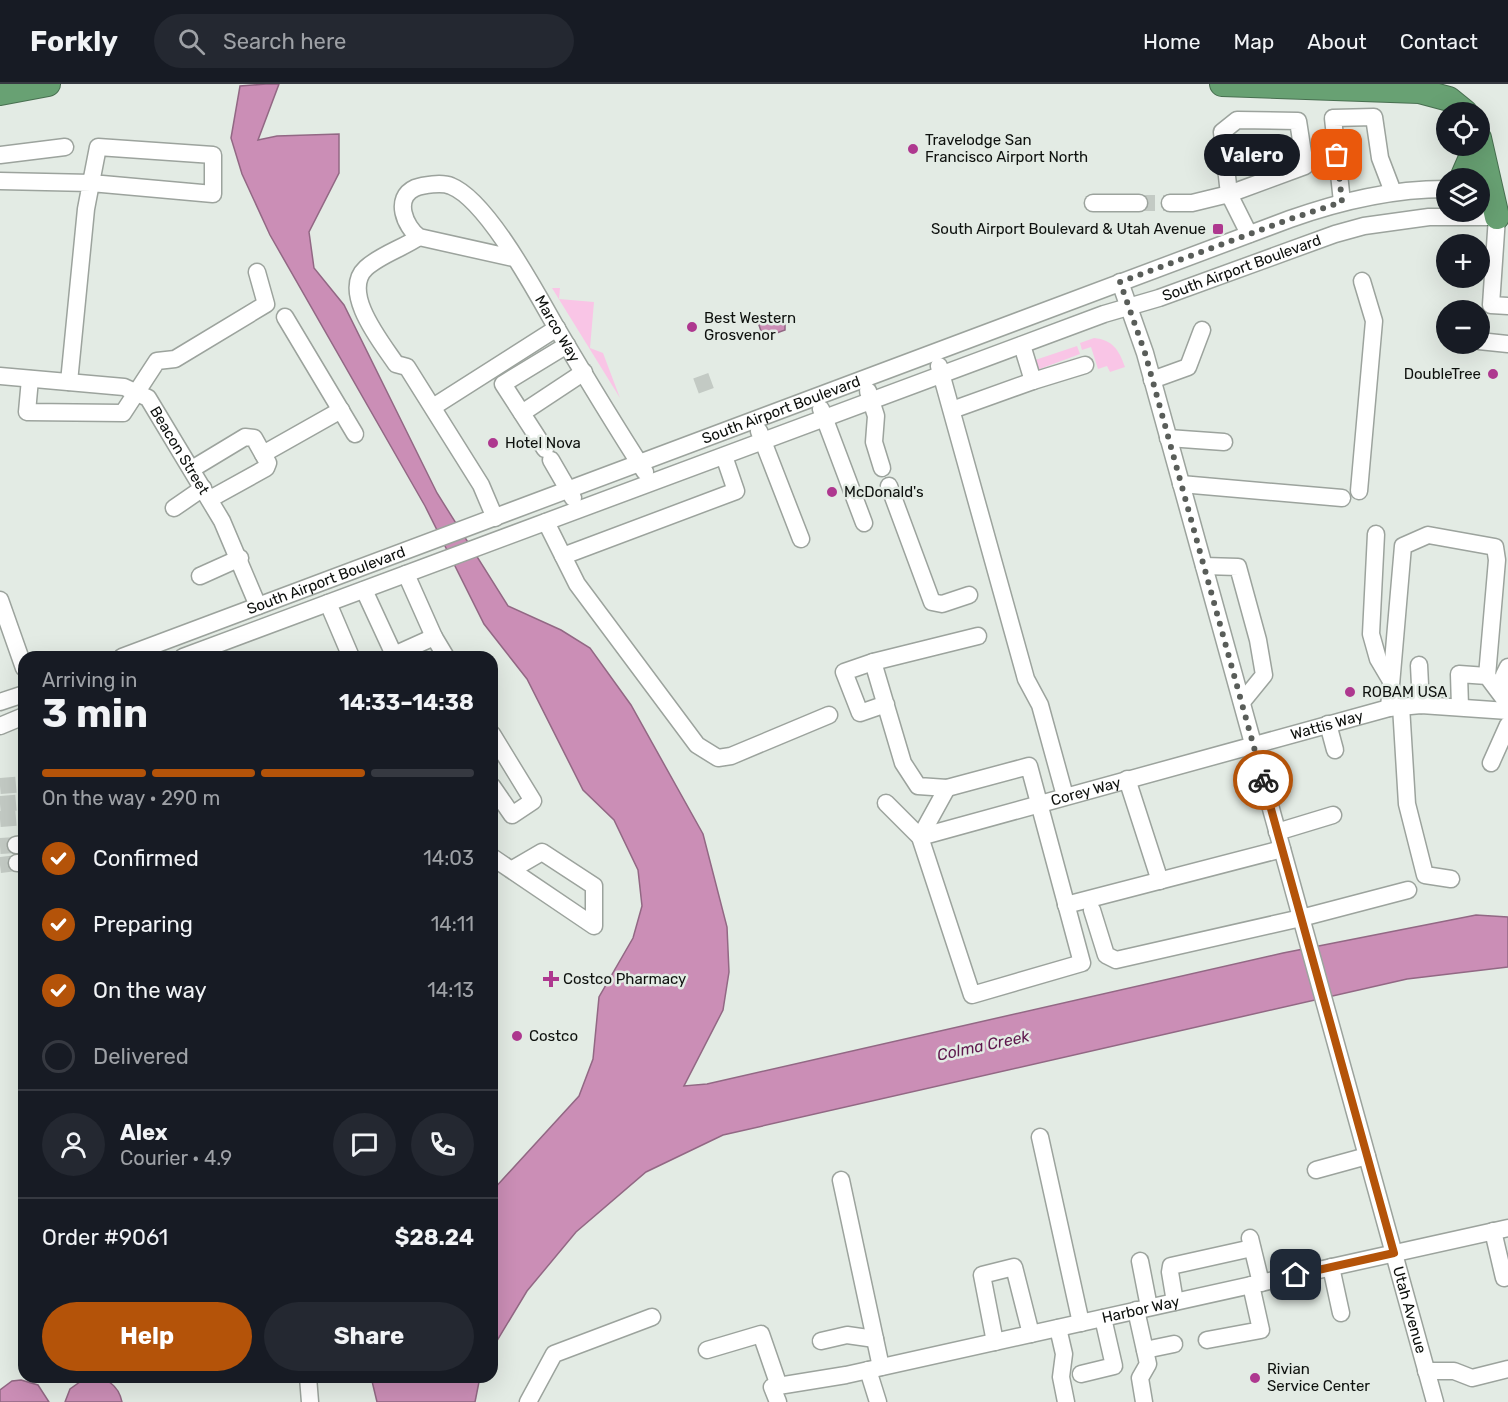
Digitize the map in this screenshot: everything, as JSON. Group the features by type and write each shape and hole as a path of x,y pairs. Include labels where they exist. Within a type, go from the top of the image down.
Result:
{"highway":[{"path":"0,93 48,84"},
{"path":"1222,84 1419,91 1453,102"},
{"path":"1483,156 1497,217"}],"street":[{"path":"1342,202 1333,118 1374,117 1380,158 1393,192"},
{"path":"1170,203 1192,203 1229,194 1305,166 1298,121 1237,120 1222,132 1229,194 1249,234"},
{"path":"0,155 65,147"},
{"path":"0,181 91,183 213,194 213,154 98,147 91,183 86,209 69,382"},
{"name":"Marco Way","path":"419,237 412,232 405,219 402,204 405,196 412,189 426,185 450,185 484,213 651,483"},
{"name":"South Airport Boulevard","path":"138,651 1249,234 1342,202 1393,192 1436,190"},
{"path":"1093,203 1139,203"},
{"name":"South Airport Boulevard","path":"199,651 1022,345 1335,234 1364,226 1429,217 1497,217"},
{"path":"1497,217 1491,305 1508,306"},
{"path":"495,518 481,485 433,407 407,367 396,364 362,311 360,276 367,267 419,237 513,258"},
{"path":"30,379 27,412 123,413 157,361 175,359 266,304 257,272"},
{"path":"1359,491 1374,321 1362,281"},
{"name":"Utah Avenue","path":"1120,282 1152,380 1435,1402"},
{"path":"285,317 355,434"},
{"path":"433,407 557,328"},
{"path":"1152,380 1188,367 1202,330"},
{"path":"1490,342 1508,344"},
{"path":"567,345 503,384 580,509"},
{"path":"1022,345 1033,381"},
{"path":"934,353 952,410 1026,679 1040,705 1065,796"},
{"path":"952,410 1086,365"},
{"path":"522,413 584,372"},
{"path":"0,376 124,387 136,391"},
{"path":"863,379 876,416 874,442 882,468"},
{"name":"Beacon Street","path":"136,391 148,398 157,409 192,469 240,558 258,606"},
{"path":"817,396 864,523"},
{"path":"262,454 341,410"},
{"path":"755,420 801,539"},
{"path":"174,508 266,468 268,463 254,438 245,437 192,469"},
{"path":"1168,438 1224,442"},
{"path":"563,556 736,491 724,456"},
{"path":"1181,484 1342,498"},
{"path":"889,486 932,602 942,604 969,595"},
{"path":"546,522 577,584 697,745 718,758 731,756 829,715"},
{"path":"1376,534 1371,634 1378,658 1391,681"},
{"path":"1452,879 1425,875 1407,804 1391,681 1403,546 1428,535 1495,547 1497,560 1487,676 1508,704"},
{"path":"200,576 240,558"},
{"path":"1204,566 1238,567 1258,640 1264,675 1242,702"},
{"path":"406,574 442,651"},
{"path":"364,590 392,651"},
{"path":"0,600 18,651"},
{"path":"328,603 348,651"},
{"path":"886,704 860,713 844,672 873,662 978,636"},
{"path":"405,651 434,637"},
{"path":"873,662 903,763 918,786 947,788 1029,766 1082,963 972,995 920,837 886,803"},
{"path":"1419,665 1421,705"},
{"path":"1508,668 1504,675 1508,690"},
{"path":"1460,707 1459,674 1487,676"},
{"path":"0,702 18,696"},
{"name":"Wattis Way","path":"1253,744 1395,707 1421,705 1508,711"},
{"path":"0,726 18,719"},
{"path":"1328,724 1335,750"},
{"path":"1491,763 1508,725"},
{"path":"498,744 533,801 512,815 498,795"},
{"name":"Corey Way","path":"920,837 1253,744"},
{"path":"1128,779 1160,881"},
{"path":"920,837 947,788"},
{"path":"1278,832 1333,814"},
{"path":"1066,905 1282,849"},
{"path":"498,861 511,870 567,908 594,926 594,886 542,852 511,870"},
{"path":"1092,910 1106,955 1116,960 1301,918 1408,890"},
{"path":"1040,1137 1081,1323"},
{"path":"1316,1170 1367,1156"},
{"path":"842,1180 875,1339 878,1402"},
{"path":"1501,1229 1504,1278"},
{"name":"Harbor Way","path":"776,1392 1501,1229"},
{"path":"1175,1302 1171,1266 1251,1243 1261,1329 1207,1340"},
{"path":"1140,1261 1145,1350 1148,1364 1140,1385 1143,1402"},
{"path":"995,1342 982,1275 1014,1267 1031,1334"},
{"path":"1331,1267 1341,1312"},
{"path":"528,1402 554,1354 652,1317"},
{"path":"1081,1374 1114,1366 1103,1318"},
{"path":"1058,1328 1064,1354 1061,1377 1066,1402"},
{"path":"707,1350 761,1334 776,1392"},
{"path":"821,1341 847,1335 875,1339"},
{"path":"1145,1350 1174,1344"},
{"path":"1426,1371 1454,1371 1472,1378 1508,1369"},
{"path":"308,1383 310,1402"}],"shaded area":[{"path":"552,288 560,288 559,299 594,302 590,348 603,353 620,398"},
{"path":"1094,338 1111,344 1125,367 1110,372 1107,366 1098,369 1091,347 1082,350 1080,343"},
{"path":"1077,346 1080,354 1037,370 1032,361"}],"water":[{"name":"Colma Creek","path":"279,84 258,140 277,136 339,134 339,173 309,232 314,268 344,305 437,493 508,606 561,630 590,648 631,705 703,834 727,927 729,972 723,1010 684,1086 707,1084 1283,953 1476,915 1508,917 1508,967 1407,979 723,1135 646,1172 576,1232 527,1291 498,1339 498,1184 579,1096 593,1059 599,997 633,938 642,906 638,870 614,820 583,790 527,679 484,624 425,506 270,235 242,174 231,138 240,86"},
{"path":"775,318 785,324 785,330 774,334 761,331 759,325 762,319"},
{"path":"12,1381 38,1385 49,1402 0,1402 0,1390"},
{"path":"78,1383 111,1383 122,1402 65,1402 70,1389"},
{"path":"372,1383 479,1383 475,1402 377,1402"}],"tunnel":[{"path":"1139,203 1170,203"},
{"path":"696,386 715,379"},
{"path":"0,786 18,784"},
{"path":"0,804 18,802"},
{"path":"0,819 18,818"},
{"path":"0,846 16,845"},
{"path":"0,865 17,863"}],"way so far":[{"path":"1263,780 1145,353 1120,282 1342,202 1337,155"}],"place":[{"name":"Travelodge San Francisco Airport North","path":"913,149"},
{"name":"Valero","path":"1337,155"},
{"name":"South Airport Boulevard & Utah Avenue","path":"1218,229"},
{"name":"Best Western Grosvenor","path":"692,327"},
{"name":"DoubleTree","path":"1493,374"},
{"name":"Hotel Nova","path":"493,443"},
{"name":"McDonald's","path":"832,492"},
{"name":"ROBAM USA","path":"1350,692"},
{"name":"Costco Pharmacy","path":"551,979"},
{"name":"Costco","path":"517,1036"},
{"name":"Rivian Service Center","path":"1255,1378"}],"route":[{"path":"1263,780 1394,1253 1296,1275"}]}
